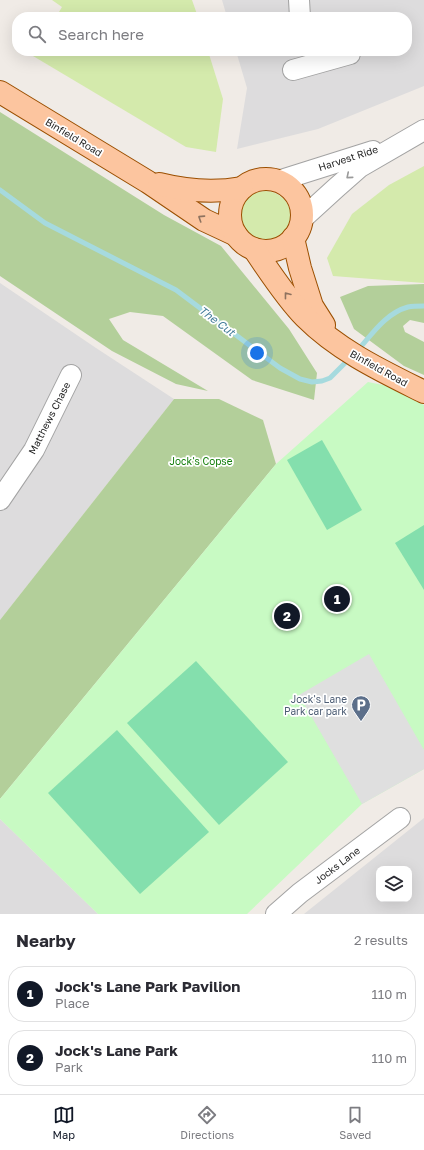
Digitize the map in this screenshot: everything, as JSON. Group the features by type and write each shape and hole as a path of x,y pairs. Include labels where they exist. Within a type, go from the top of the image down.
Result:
{"main road":[{"name":"Binfield Road","path":"0,92 148,182 204,220 236,235"},
{"path":"259,179 269,179 278,181 289,187 297,196 301,207 298,229 285,245 275,250 264,251 254,249 247,246 236,235 231,226 230,210 235,195 242,188 250,182 259,179"},
{"name":"Binfield Road","path":"148,182 185,190 226,191 242,188"},
{"name":"Binfield Road","path":"298,229 300,268 312,306 334,342"},
{"name":"Binfield Road","path":"254,249 272,277 305,317 334,342 371,366 424,392"}],"street":[{"path":"299,0 300,12"},
{"path":"293,70 311,58 330,56"},
{"name":"Harvest Ride","path":"278,181 368,153 421,132"},
{"name":"Harvest Ride","path":"298,229 336,188 360,167 421,132"},
{"name":"Matthews Chase","path":"0,500 34,450 71,375"},
{"name":"Jocks Lane","path":"276,914 300,893 400,818"}],"shaded area":[{"path":"222,0 424,0 424,86 318,129 237,149 247,88 237,56 412,56 412,12 226,12"},
{"path":"0,283 174,399 0,620"},
{"name":"Jock's Lane Park car park","path":"369,654 424,750 424,769 362,804 299,695"},
{"path":"424,818 424,914 304,914"},
{"path":"0,819 98,914 0,914"}],"green space":[{"path":"52,0 192,0 196,12 59,12 62,7"},
{"path":"33,56 210,56 223,99 216,152 186,147"},
{"path":"0,112 164,215 221,246 289,329 317,373 314,400 252,380 163,316 130,312 109,319 123,340 208,391 176,384 112,351 0,276"},
{"path":"424,166 424,283 333,276 327,258 352,214 389,185"},
{"path":"260,191 270,191 284,198 291,212 291,222 284,236 270,243 260,243 250,239 243,232 239,222 239,212 243,202 250,195"},
{"path":"424,284 424,323 410,320 403,326 405,332 424,342 424,375 404,366 354,329 340,297 368,286"},
{"path":"368,382 388,386 424,405 424,769 362,804 247,914 98,914 0,819 0,799 276,464"},
{"name":"Jock's Copse","path":"174,399 219,399 263,420 276,464 0,799 0,620"},
{"path":"322,440 362,510 327,530 287,460"},
{"path":"424,525 424,590 395,543"},
{"path":"196,661 288,762 219,825 127,723"},
{"path":"117,730 209,832 140,894 48,793"}],"waterway":[{"name":"The Cut","path":"0,190 45,223 176,290 280,368 300,379 312,382 330,378 349,359"},
{"name":"The Cut","path":"358,350 374,331 393,314 408,307 424,306"}],"place":[{"name":"Jock's Lane Park Pavilion","path":"337,599"},
{"name":"Jock's Lane Park","path":"287,616"},
{"name":"Jock's Lane Park car park","path":"361,722"}]}
